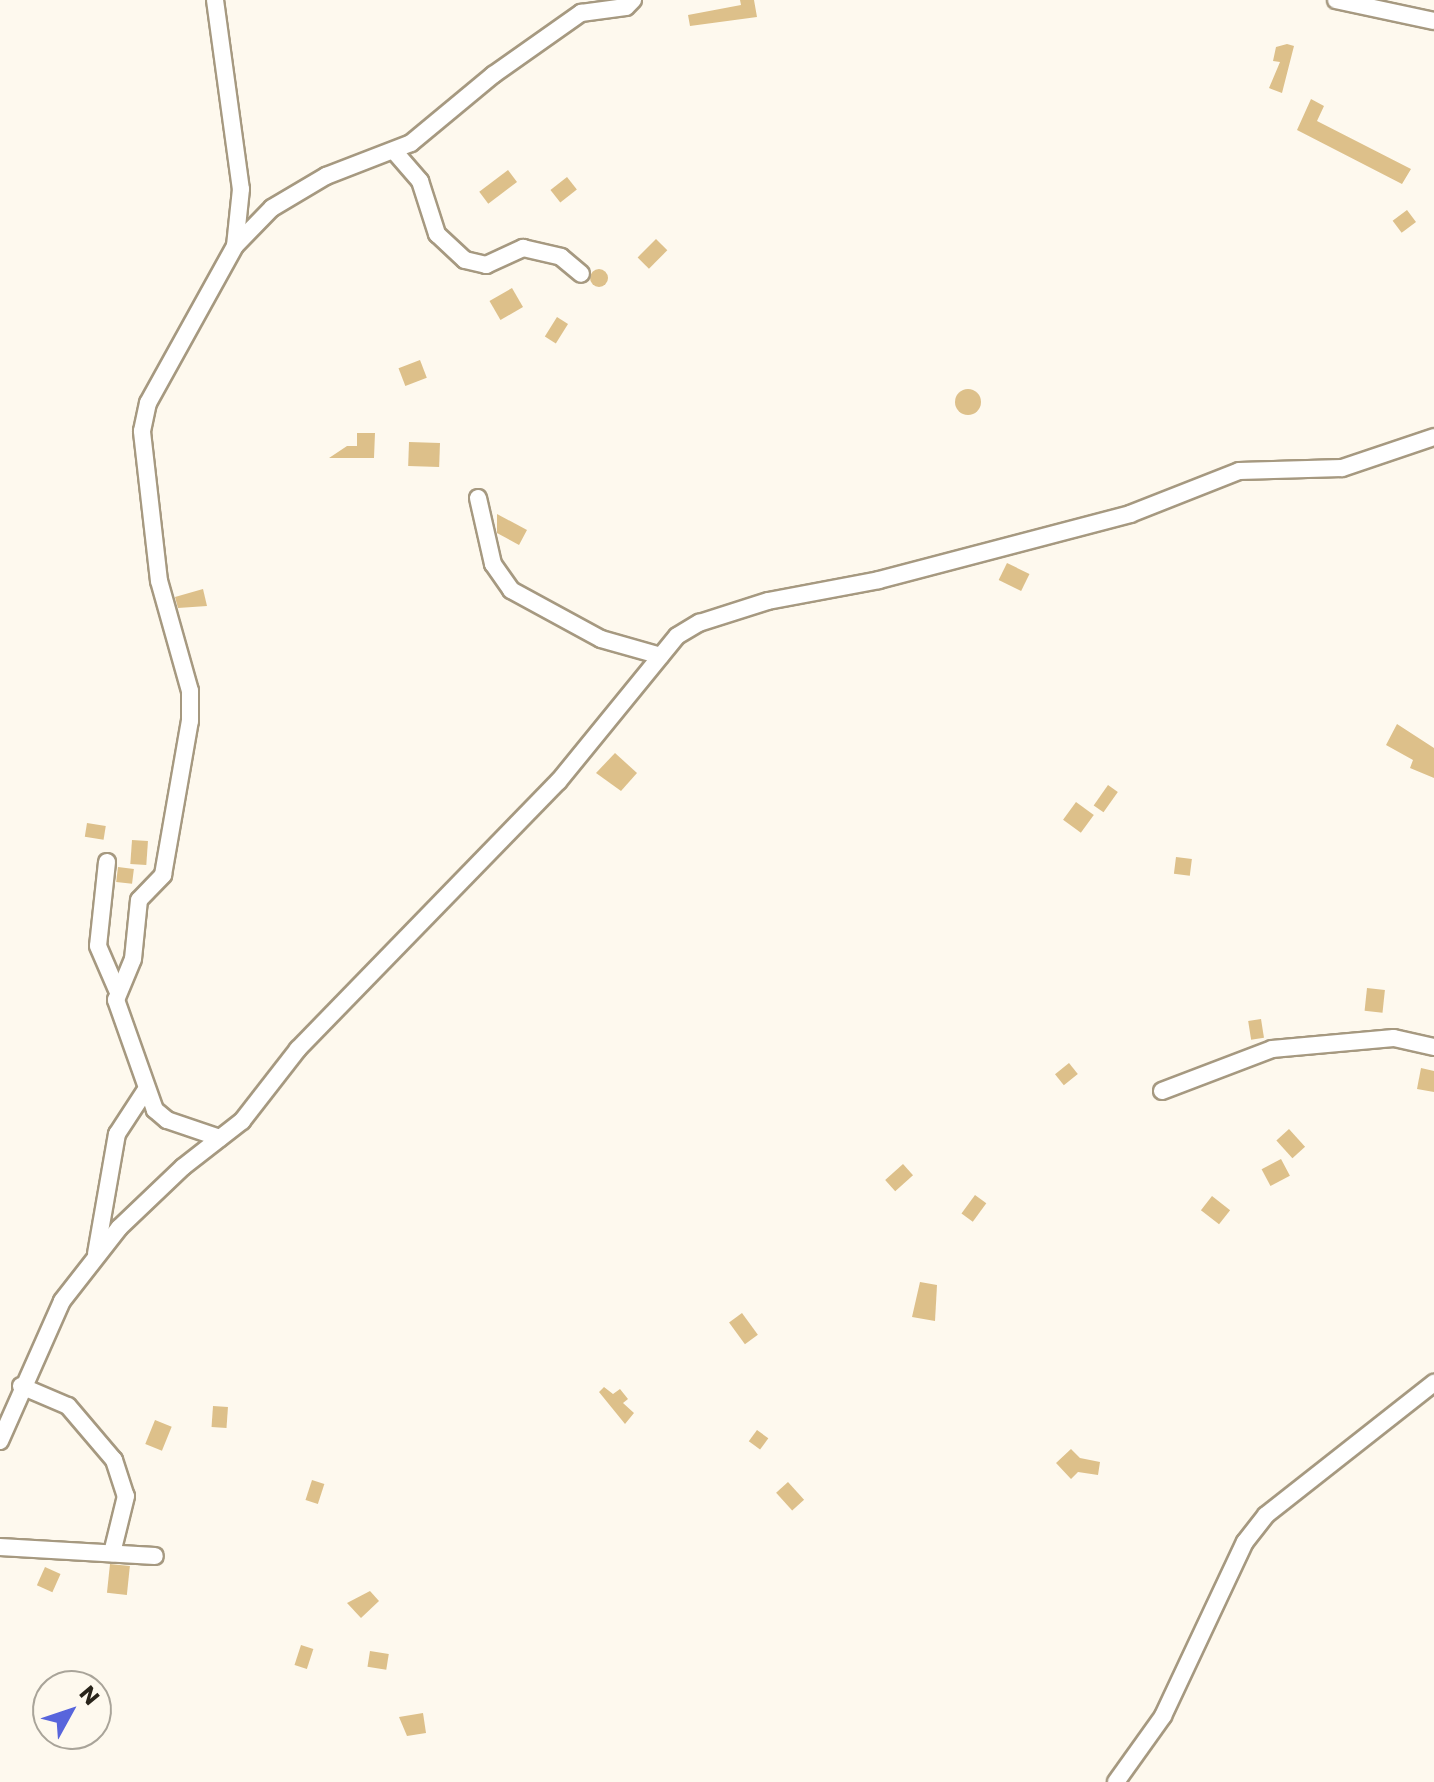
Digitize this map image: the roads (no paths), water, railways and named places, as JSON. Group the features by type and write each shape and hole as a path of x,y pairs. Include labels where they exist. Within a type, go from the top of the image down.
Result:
{"street":[{"path":"215,0 241,189 235,246"},
{"path":"117,990 133,959 139,900 163,875 190,721 190,691 159,581 142,431 148,403 179,342 235,246 272,208 326,176 394,151 425,134 493,75 581,13 626,7 633,0"},
{"path":"1336,0 1434,21"},
{"path":"394,151 420,181 437,234 465,260 486,265 523,248 561,257 581,274"},
{"path":"0,1441 21,1386 62,1301 96,1257 152,1195 242,1121 298,1049 558,782 677,636 699,623 768,601 879,580 1119,517 1239,471 1342,468 1434,437"},
{"path":"478,498 493,564 511,590 601,639 661,656"},
{"path":"107,862 98,946 117,990 120,1019 145,1091 167,1120 220,1138"},
{"path":"1162,1091 1272,1049 1394,1038 1434,1047"},
{"path":"96,1257 117,1134 145,1091"},
{"path":"1116,1782 1163,1716 1245,1542 1266,1515 1434,1383"},
{"path":"21,1386 68,1406 114,1460 126,1496 112,1553"},
{"path":"0,1547 155,1556"}]}
